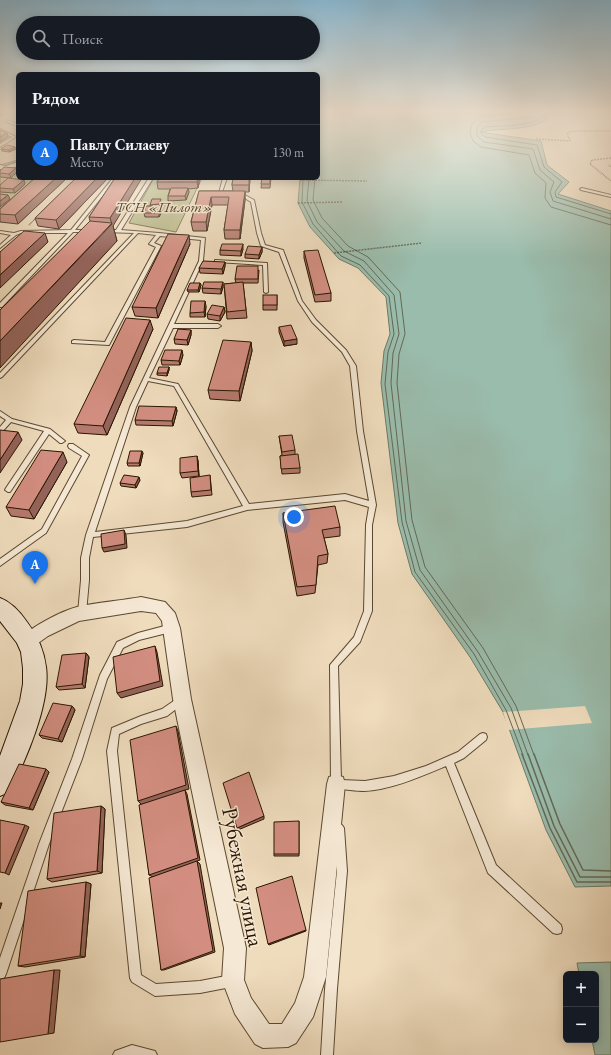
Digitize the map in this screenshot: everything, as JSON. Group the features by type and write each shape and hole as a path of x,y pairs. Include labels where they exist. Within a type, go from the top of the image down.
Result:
{"main road":[{"path":"0,607 16,621 28,641 35,662 35,686 27,720 7,771 0,783"}],"street":[{"path":"0,167 7,168 16,165"},
{"name":"Рубежная улица","path":"28,641 42,630 82,613 141,604 160,606 168,618 172,628 182,699 235,948 233,980 243,1006 263,1036 288,1035 305,1009 315,977 336,784"}],"lane":[{"path":"0,306 72,232 113,180"},
{"path":"118,231 150,180"},
{"path":"224,180 219,196 244,196 254,202 262,246 281,251 300,301 314,321 344,351 353,366 360,431 373,505 369,525 368,611 357,639 334,665 336,784 342,871 331,990 327,1055"},
{"path":"582,189 611,196"},
{"path":"0,232 14,234 21,232 118,231 203,239 200,261 133,407 90,535 85,558 82,613"},
{"path":"0,376 137,232"},
{"path":"0,247 14,234"},
{"path":"74,342 107,344 159,246 151,244 159,234"},
{"path":"200,261 264,264 266,292"},
{"path":"170,326 218,326"},
{"path":"146,379 176,385 247,507"},
{"path":"0,413 10,420 48,430 62,441"},
{"path":"0,431 10,420"},
{"path":"8,490 48,430"},
{"path":"0,563 44,531 86,454 71,446"},
{"path":"90,535 187,524 247,507 346,497 373,505"},
{"path":"0,974 44,844 77,758 103,678 120,644 138,637 172,628"},
{"path":"182,699 164,713 140,720 115,731 112,751 136,978 155,990 200,987 233,980"},
{"path":"336,784 365,786 394,781 461,754 483,737"},
{"path":"448,760 492,869 557,929"},
{"path":"120,1055 132,1051 151,1055"}],"path":[{"path":"592,160 590,164 611,181"},
{"path":"300,180 366,181"},
{"path":"298,203 342,202"},
{"path":"21,232 39,216"},
{"path":"334,253 422,243"}],"green space":[{"path":"16,161 16,180 35,180 0,211 0,165"},
{"name":"ТСН «Пилот»","path":"153,180 201,180 176,232 129,223"}],"water":[{"path":"320,160 546,160 547,165 569,182 558,194 611,211 611,886 575,887 546,830 503,712 470,657 412,574 398,523 381,383 384,351 390,334 386,297 358,268 339,259 310,227 298,203 300,180 320,180"},
{"path":"611,962 611,1055 595,1055 593,1043 599,1043 599,971 578,971 577,963"}],"pier":[{"path":"585,706 592,723 508,730 503,712"}],"building":[{"path":"4,167 16,168 9,174 0,173"},
{"path":"8,178 24,180 13,189 0,188 0,185"},
{"path":"33,180 54,180 15,215 0,214 0,209"},
{"path":"74,180 95,180 56,220 35,218"},
{"path":"114,180 134,180 110,218 89,217"},
{"path":"158,180 198,180 197,182 157,182"},
{"path":"233,180 249,180 249,185 232,185"},
{"path":"262,180 270,180 270,184 261,184"},
{"path":"171,188 188,188 185,196 168,196"},
{"path":"199,191 245,191 240,230 224,230 229,197 211,197 206,222 191,222"},
{"path":"0,194 8,195 0,201"},
{"path":"152,199 161,199 159,204 150,205"},
{"path":"146,206 161,206 159,213 144,213"},
{"path":"90,221 112,223 0,341 0,310"},
{"path":"24,231 45,233 0,275 0,252"},
{"path":"168,234 189,235 156,308 132,307"},
{"path":"222,244 243,244 241,251 220,250"},
{"path":"248,246 262,247 259,255 245,254"},
{"path":"318,250 331,293 315,295 304,251"},
{"path":"203,261 225,262 222,269 199,268"},
{"path":"237,266 258,266 258,279 235,279"},
{"path":"204,282 223,282 221,289 202,288"},
{"path":"243,282 246,310 227,312 224,284"},
{"path":"190,283 200,283 198,290 187,290"},
{"path":"263,295 277,295 277,305 263,305"},
{"path":"191,301 205,301 204,312 190,313"},
{"path":"212,305 224,307 220,316 207,314"},
{"path":"126,318 150,320 103,426 74,424"},
{"path":"291,325 297,339 284,341 279,327"},
{"path":"178,329 191,330 187,340 174,339"},
{"path":"223,340 251,342 239,391 208,390"},
{"path":"165,350 182,350 179,361 161,360"},
{"path":"159,367 169,367 167,373 157,373"},
{"path":"139,406 176,407 172,421 135,420"},
{"path":"0,430 18,432 0,460"},
{"path":"292,435 295,450 282,452 279,436"},
{"path":"41,450 63,452 29,510 6,507"},
{"path":"130,451 142,451 139,463 127,463"},
{"path":"298,454 300,468 281,469 280,456"},
{"path":"197,456 198,471 180,473 180,458"},
{"path":"124,475 139,477 135,485 120,483"},
{"path":"210,475 211,490 191,492 190,478"},
{"path":"335,506 340,527 322,530 328,554 318,556 316,585 297,587 283,513"},
{"path":"124,530 125,544 102,548 101,534"},
{"path":"155,646 160,681 117,693 113,657"},
{"path":"86,653 82,684 56,687 62,655"},
{"path":"53,703 72,706 58,739 39,735"},
{"path":"176,726 186,785 138,801 130,740"},
{"path":"19,764 46,769 29,808 1,802"},
{"path":"249,772 264,816 237,828 223,783"},
{"path":"185,790 198,858 149,875 139,805"},
{"path":"101,806 97,871 47,879 54,813"},
{"path":"0,820 25,825 5,873 0,872"},
{"path":"299,821 299,854 274,854 274,822"},
{"path":"197,861 213,951 161,970 149,878"},
{"path":"292,876 306,930 268,944 256,888"},
{"path":"86,882 80,956 18,966 28,891"},
{"path":"54,970 48,1034 0,1042 0,979"}],"place":[{"name":"Павлу Силаеву","path":"35,584"}]}
